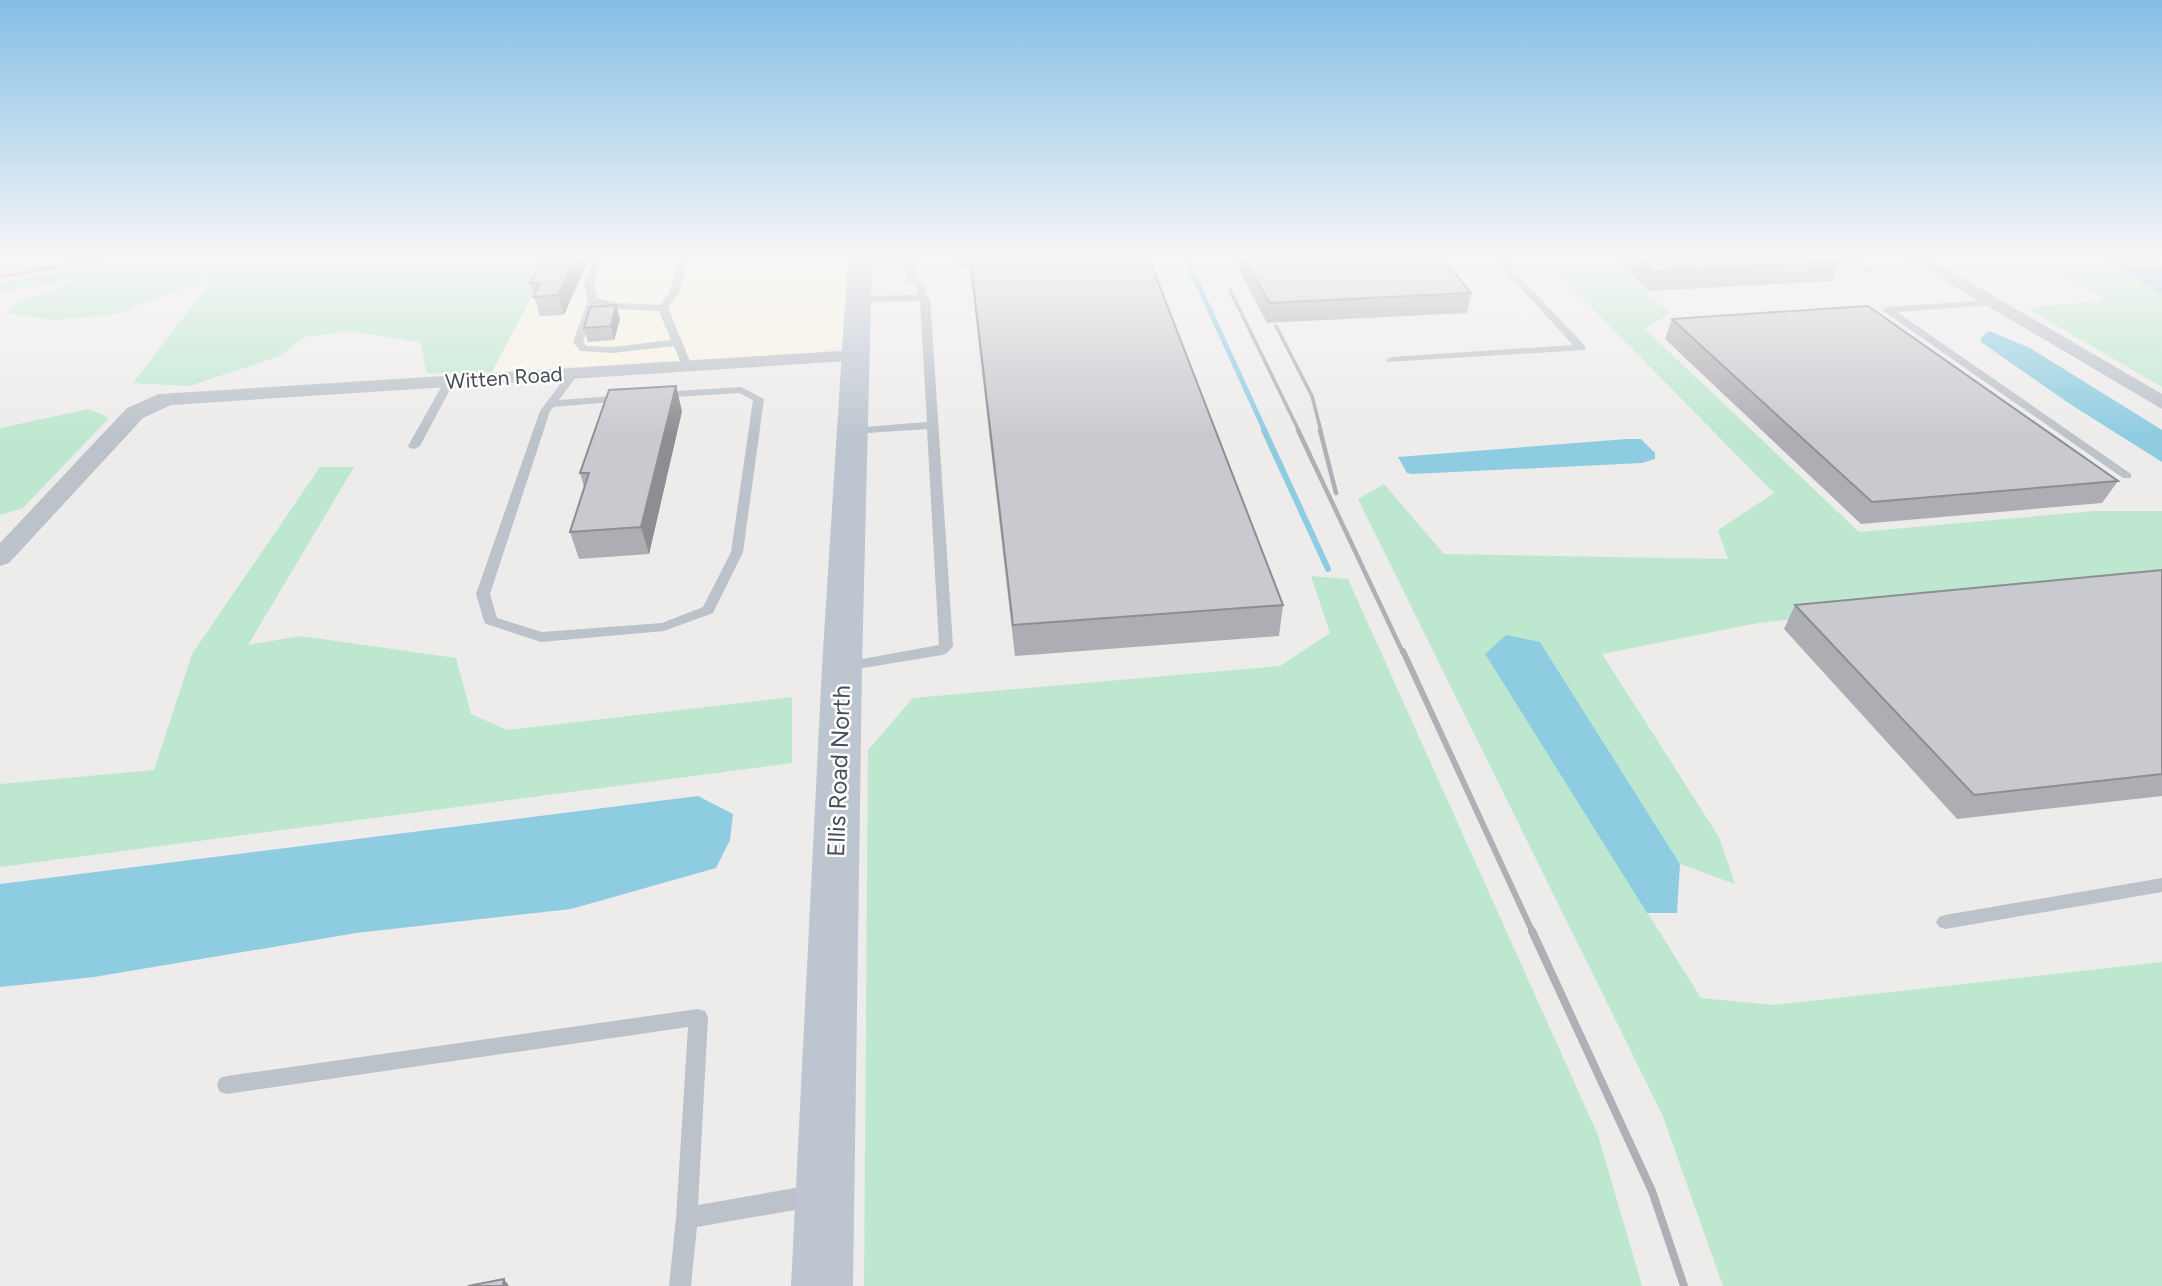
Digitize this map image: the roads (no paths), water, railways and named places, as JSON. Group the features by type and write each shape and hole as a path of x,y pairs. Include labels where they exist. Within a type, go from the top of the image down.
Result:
{"street":[{"name":"Ellis Road North","path":"822,1286 842,667 857,316"},
{"path":"2013,316 2162,403"},
{"name":"Witten Road","path":"0,558 135,413 153,403 178,398 574,373 610,361 687,366 856,356"}],"lane":[{"path":"587,316 578,342 584,349 610,361 678,342"},
{"path":"667,316 687,366"},
{"path":"842,667 942,650 946,646 926,316"},
{"path":"1391,360 1581,348 1551,316"},
{"path":"1896,316 2127,476"},
{"path":"549,404 717,390 741,390 759,399 737,552 708,610 664,627 541,637 491,621 483,594 549,404 574,373"},
{"path":"414,446 449,382"},
{"path":"852,431 933,425"},
{"path":"1945,922 2162,885"},
{"path":"227,1085 698,1017 687,1218 680,1286"},
{"path":"687,1218 825,1194"}],"water":[{"path":"1989,331 2030,348 2162,430 2162,462 2070,404 1981,342 1981,337"},
{"path":"1641,439 1655,453 1655,459 1642,463 1412,474 1407,473 1398,457"},
{"path":"1506,635 1540,642 1680,864 1677,913 1647,913 1485,654"},
{"path":"698,796 733,814 730,840 716,868 571,909 356,933 94,977 0,987 0,884"}],"waterway":[{"path":"1212,316 1265,431"},
{"path":"1264,430 1328,569"}],"railway":[{"path":"1243,316 1299,431"},
{"path":"1276,326 1312,396 1321,431"},
{"path":"1298,430 1403,653"},
{"path":"1320,430 1336,493"},
{"path":"1403,651 1533,933"},
{"path":"1532,931 1652,1191 1684,1286"}]}
